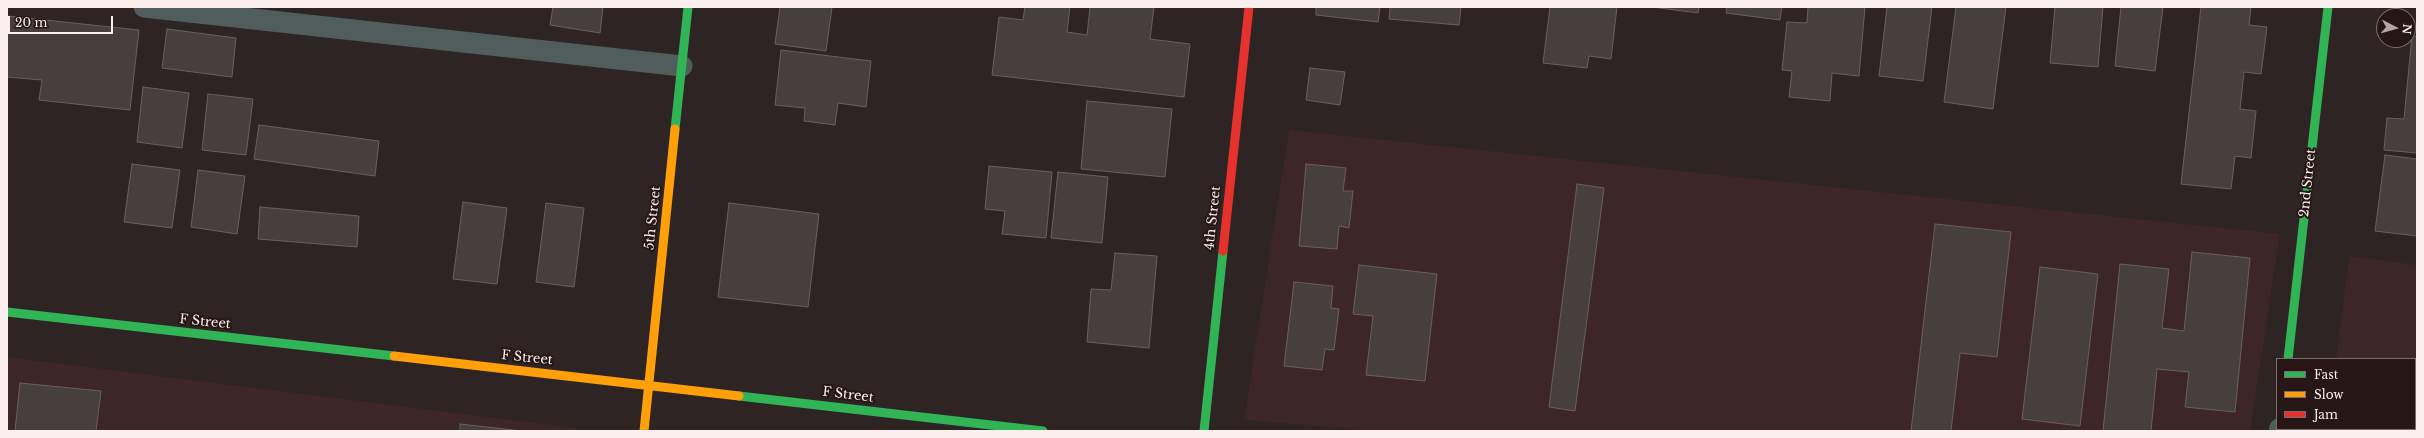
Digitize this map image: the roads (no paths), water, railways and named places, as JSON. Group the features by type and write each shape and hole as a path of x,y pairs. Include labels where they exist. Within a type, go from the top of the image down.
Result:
{"street":[{"name":"5th Street","path":"644,431 688,7"},
{"name":"4th Street","path":"1204,431 1249,7"},
{"name":"2nd Street","path":"2288,358 2328,7"},
{"name":"F Street","path":"7,312 1043,431"}],"lane":[{"path":"144,7 682,66"}]}
